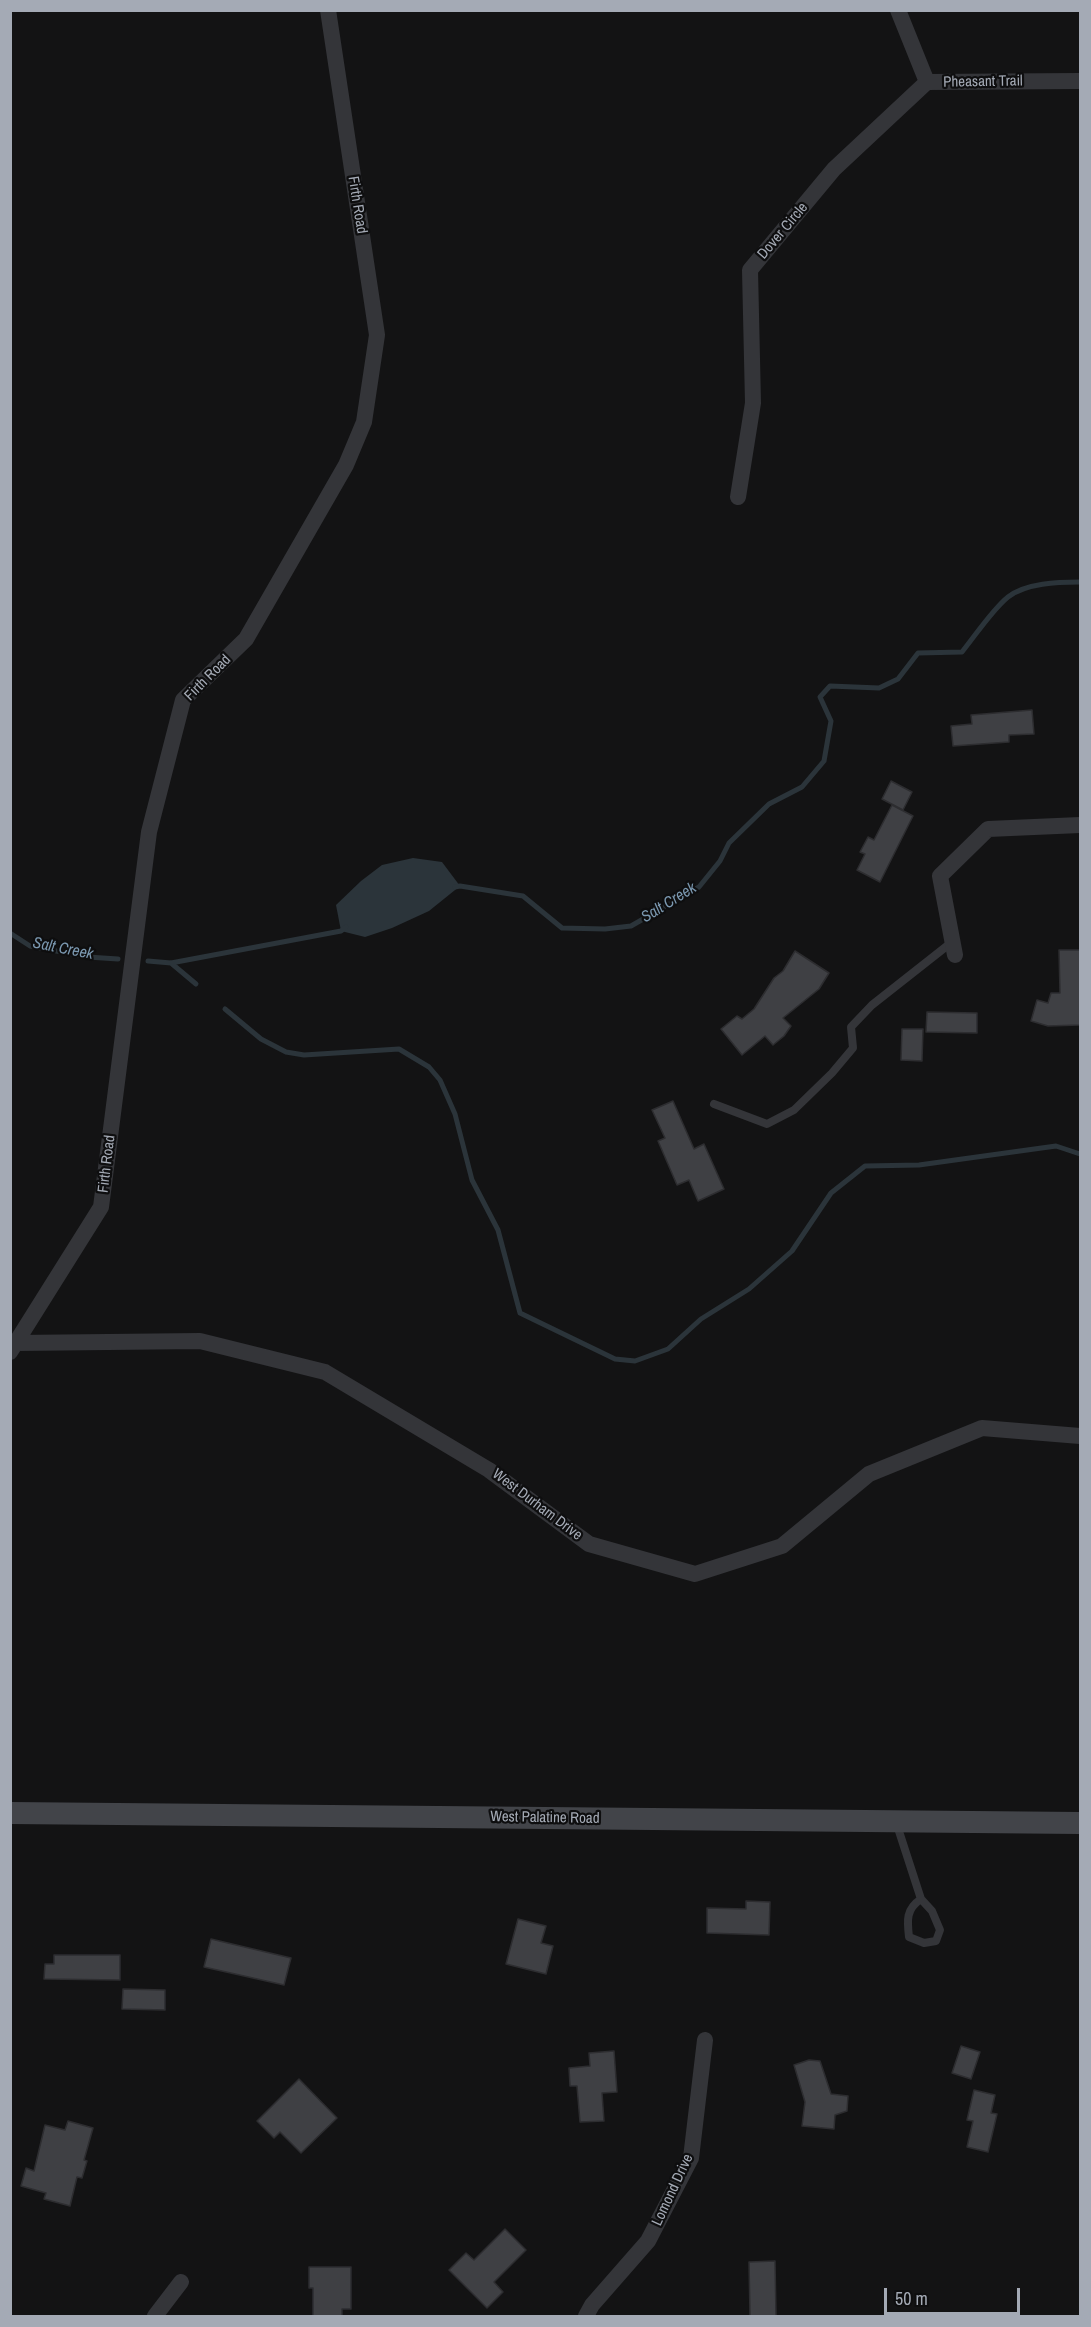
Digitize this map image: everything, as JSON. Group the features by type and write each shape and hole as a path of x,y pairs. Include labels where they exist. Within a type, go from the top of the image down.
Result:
{"main road":[{"name":"West Palatine Road","path":"10,1813 1080,1823"}],"street":[{"name":"Firth Road","path":"13,1347 101,1207 149,832 183,700 246,639 346,465 364,422 377,335 328,10"},
{"name":"Pheasant Trail","path":"898,10 927,82 1080,81"},
{"name":"Dover Circle","path":"738,497 753,404 750,270 834,169 927,82"},
{"path":"954,949 940,876 988,828 1080,825"},
{"name":"West Durham Drive","path":"13,1347 200,1341 326,1372 489,1470 589,1544 695,1574 782,1545 869,1473 982,1428 1080,1436"},
{"name":"Lomond Drive","path":"586,2316 591,2305 648,2241 691,2158 705,2040"},
{"path":"155,2316 181,2283"}],"lane":[{"path":"714,1104 767,1124 794,1110 832,1073 853,1048 851,1027 872,1005 954,949"},
{"path":"896,1821 921,1899 932,1911 940,1930 936,1941 924,1943 909,1937 907,1921 910,1906 921,1899"}],"shaded area":[{"path":"413,858 442,862 460,886 429,911 392,928 365,937 341,931 336,905 382,865"}],"building":[{"path":"1032,710 1034,734 1009,735 1009,742 953,746 951,726 972,724 971,715"},
{"path":"891,781 912,792 903,810 882,799"},
{"path":"892,805 913,816 880,882 857,870 865,854 860,852 868,837 874,840"},
{"path":"1059,950 1080,950 1080,1025 1048,1026 1031,1021 1037,1000 1048,1003 1051,993 1060,993"},
{"path":"795,951 829,973 819,989 783,1018 791,1026 784,1036 773,1045 765,1036 742,1055 721,1029 737,1016 742,1019 754,1009"},
{"path":"927,1012 977,1013 977,1033 926,1032"},
{"path":"902,1029 923,1029 922,1061 901,1060"},
{"path":"673,1101 694,1149 704,1144 724,1189 698,1201 689,1180 677,1185 658,1141 665,1138 652,1110"},
{"path":"746,1901 770,1902 769,1935 707,1933 707,1908 746,1909"},
{"path":"518,1919 546,1926 541,1943 553,1946 546,1974 506,1964"},
{"path":"211,1939 291,1958 284,1985 204,1967"},
{"path":"54,1955 120,1955 120,1980 44,1979 45,1964 54,1964"},
{"path":"123,1989 165,1990 165,2010 122,2009"},
{"path":"961,2046 980,2052 971,2079 952,2073"},
{"path":"614,2051 617,2092 602,2093 604,2121 580,2122 577,2086 570,2086 569,2068 590,2066 589,2053"},
{"path":"809,2060 820,2061 831,2094 848,2096 847,2111 835,2115 834,2129 802,2126 805,2102 794,2065"},
{"path":"299,2079 337,2118 301,2153 280,2132 274,2138 257,2121"},
{"path":"974,2090 995,2095 991,2113 997,2114 988,2152 967,2147 973,2121 967,2120"},
{"path":"68,2121 93,2128 84,2160 87,2161 82,2178 77,2177 70,2206 44,2199 46,2193 21,2186 26,2168 34,2171 45,2125 65,2130"},
{"path":"505,2229 526,2250 494,2282 503,2292 487,2308 449,2270 466,2253 474,2260"},
{"path":"775,2261 776,2316 750,2316 749,2262"},
{"path":"309,2267 351,2267 351,2309 342,2309 342,2316 313,2316 313,2288 309,2288"}],"waterway":[{"name":"Salt Creek","path":"455,887 523,896 562,928 605,929 631,926 699,887 720,861 729,843 769,804 802,787 824,761 831,721 820,697 830,686 879,688 898,679 918,653 962,652 996,609 1015,592 1042,584 1080,582"},
{"name":"Salt Creek","path":"148,961 171,963 341,931 346,927"},
{"name":"Salt Creek","path":"10,933 30,946 88,957 118,959"},
{"path":"171,963 196,984"},
{"path":"225,1009 261,1039 286,1052 304,1055 399,1049 429,1067 440,1080 455,1114 472,1180 498,1230 520,1313 615,1359 635,1361 668,1349 701,1319 749,1289 792,1251 831,1193 865,1166 919,1165 1056,1146 1080,1154"}]}
